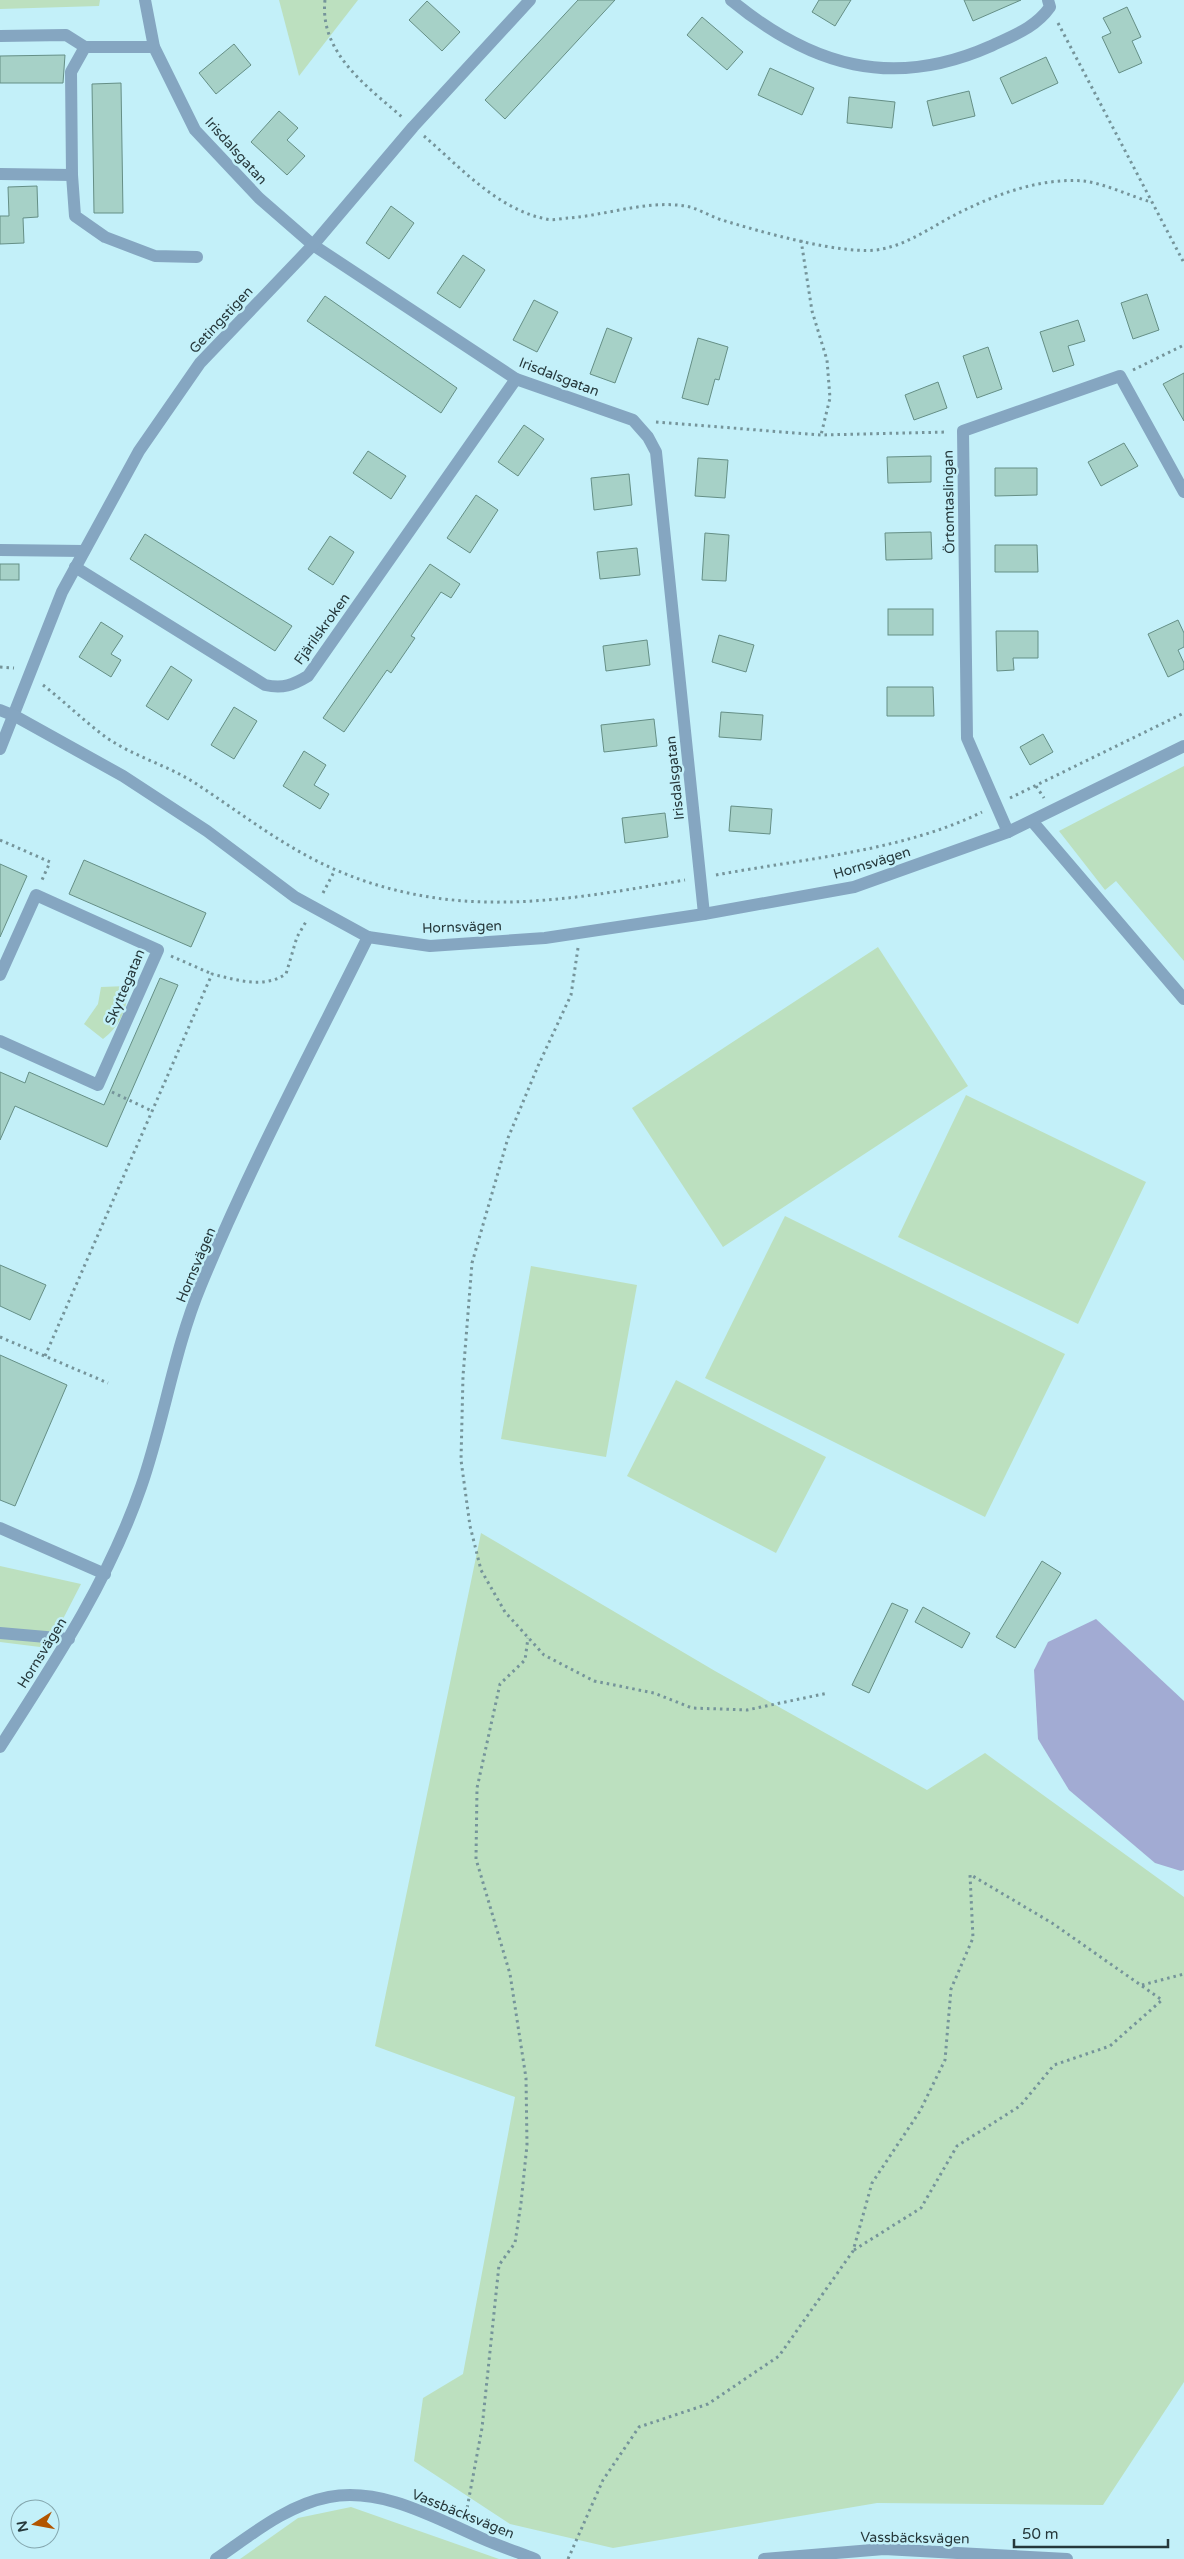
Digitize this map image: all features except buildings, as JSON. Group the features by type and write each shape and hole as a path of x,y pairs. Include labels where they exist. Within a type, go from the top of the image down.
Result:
{"street":[{"name":"Irisdalsgatan","path":"145,0 154,47 195,130 259,198 313,245 516,379 633,420 648,436 656,452 704,914"},
{"name":"Getingstigen","path":"15,716 62,592 139,451 200,363 313,245 413,127 530,0"},
{"path":"731,0 786,40 826,58 871,67 904,68 932,64 978,52 1026,30 1040,20 1049,4"},
{"path":"0,36 66,35 86,47 154,47"},
{"path":"86,47 71,72 72,175 75,216 106,237 156,256 197,257"},
{"path":"0,174 72,175"},
{"path":"1120,376 1184,492"},
{"name":"Örtomtaslingan","path":"1008,832 967,738 963,431 1120,376"},
{"name":"Fjärilskroken","path":"76,567 266,685 280,688 294,684 308,676 516,379"},
{"path":"0,550 84,551"},
{"path":"0,710 15,716 123,776 207,831 314,910 368,937"},
{"path":"0,749 15,716"},
{"name":"Hornsvägen","path":"0,1747 69,1639 105,1574 141,1486 174,1364 201,1286 270,1136 368,937 430,946 545,938 704,914 854,887 1008,832 1184,746"},
{"path":"1032,821 1184,999"},
{"path":"0,975 36,895"},
{"name":"Skyttegatan","path":"36,895 158,950 98,1085"},
{"path":"0,1041 98,1085"},
{"path":"0,1528 105,1574"},
{"path":"0,1633 69,1639"},
{"name":"Vassbäcksvägen","path":"216,2559 275,2519 302,2506 330,2497 367,2496 411,2507 535,2559"},
{"name":"Vassbäcksvägen","path":"764,2559 884,2549 1067,2559"}],"path":[{"path":"325,0 329,30 338,53 353,75 489,192 522,211 547,220 670,204 687,206 736,224 801,240 848,249 881,249 919,236 950,217 1029,186 1060,182 1085,182 1151,202"},
{"path":"1049,4 1184,262"},
{"path":"801,240 812,310 828,370 830,398 821,434"},
{"path":"1120,376 1184,344"},
{"path":"633,420 821,434 963,431"},
{"path":"0,667 17,668 30,676 107,737 142,758 192,781 297,850 335,870 370,883 413,895 454,902 504,903 551,900 700,878 886,844 961,823 1184,713"},
{"path":"0,840 50,862 36,895"},
{"path":"158,950 212,974 243,982 265,983 280,978 286,974 296,937 314,910 335,870"},
{"path":"580,933 571,995 538,1066 508,1138 472,1262 463,1376 461,1460 470,1526 481,1570 505,1612 544,1655 594,1681 654,1693 692,1708 747,1710 828,1692"},
{"path":"45,1356 212,974"},
{"path":"98,1085 152,1111"},
{"path":"0,1337 108,1383"},
{"path":"463,2530 482,2428 499,2265 515,2242 527,2145 526,2078 510,1974 476,1859 477,1788 500,1684 525,1660 528,1637"},
{"path":"568,2559 603,2480 639,2427 708,2404 779,2356 853,2251 872,2183 920,2111 944,2060 951,1989 973,1938 970,1874 1052,1923 1162,2000 1110,2046 1054,2065 1020,2106 957,2146 921,2208 853,2251"},
{"path":"1141,1985 1184,1974"}],"green space":[{"path":"0,0 100,0 99,6 0,9"},
{"path":"279,0 358,0 299,76"},
{"path":"1184,766 1184,961 1116,881 1105,890 1059,831"},
{"path":"878,947 968,1086 723,1247 632,1108"},
{"path":"127,986 125,1009 122,1016 119,1022 103,1039 84,1024 98,1004 101,987"},
{"path":"966,1095 1146,1182 1078,1324 898,1237"},
{"path":"785,1216 1065,1354 985,1517 705,1378"},
{"path":"531,1266 637,1285 606,1457 501,1439"},
{"path":"676,1380 826,1457 776,1553 627,1476"},
{"path":"481,1533 715,1671 927,1790 985,1753 1184,1897 1184,2382 1103,2505 877,2503 613,2548 510,2524 414,2461 423,2398 463,2374 515,2097 375,2046"},
{"path":"0,1566 81,1584 48,1648 0,1642"},
{"path":"351,2507 499,2559 240,2559 298,2518"}],"water":[{"path":"1096,1619 1184,1701 1184,1870 1181,1871 1155,1863 1069,1790 1038,1739 1034,1670 1048,1642"}]}
